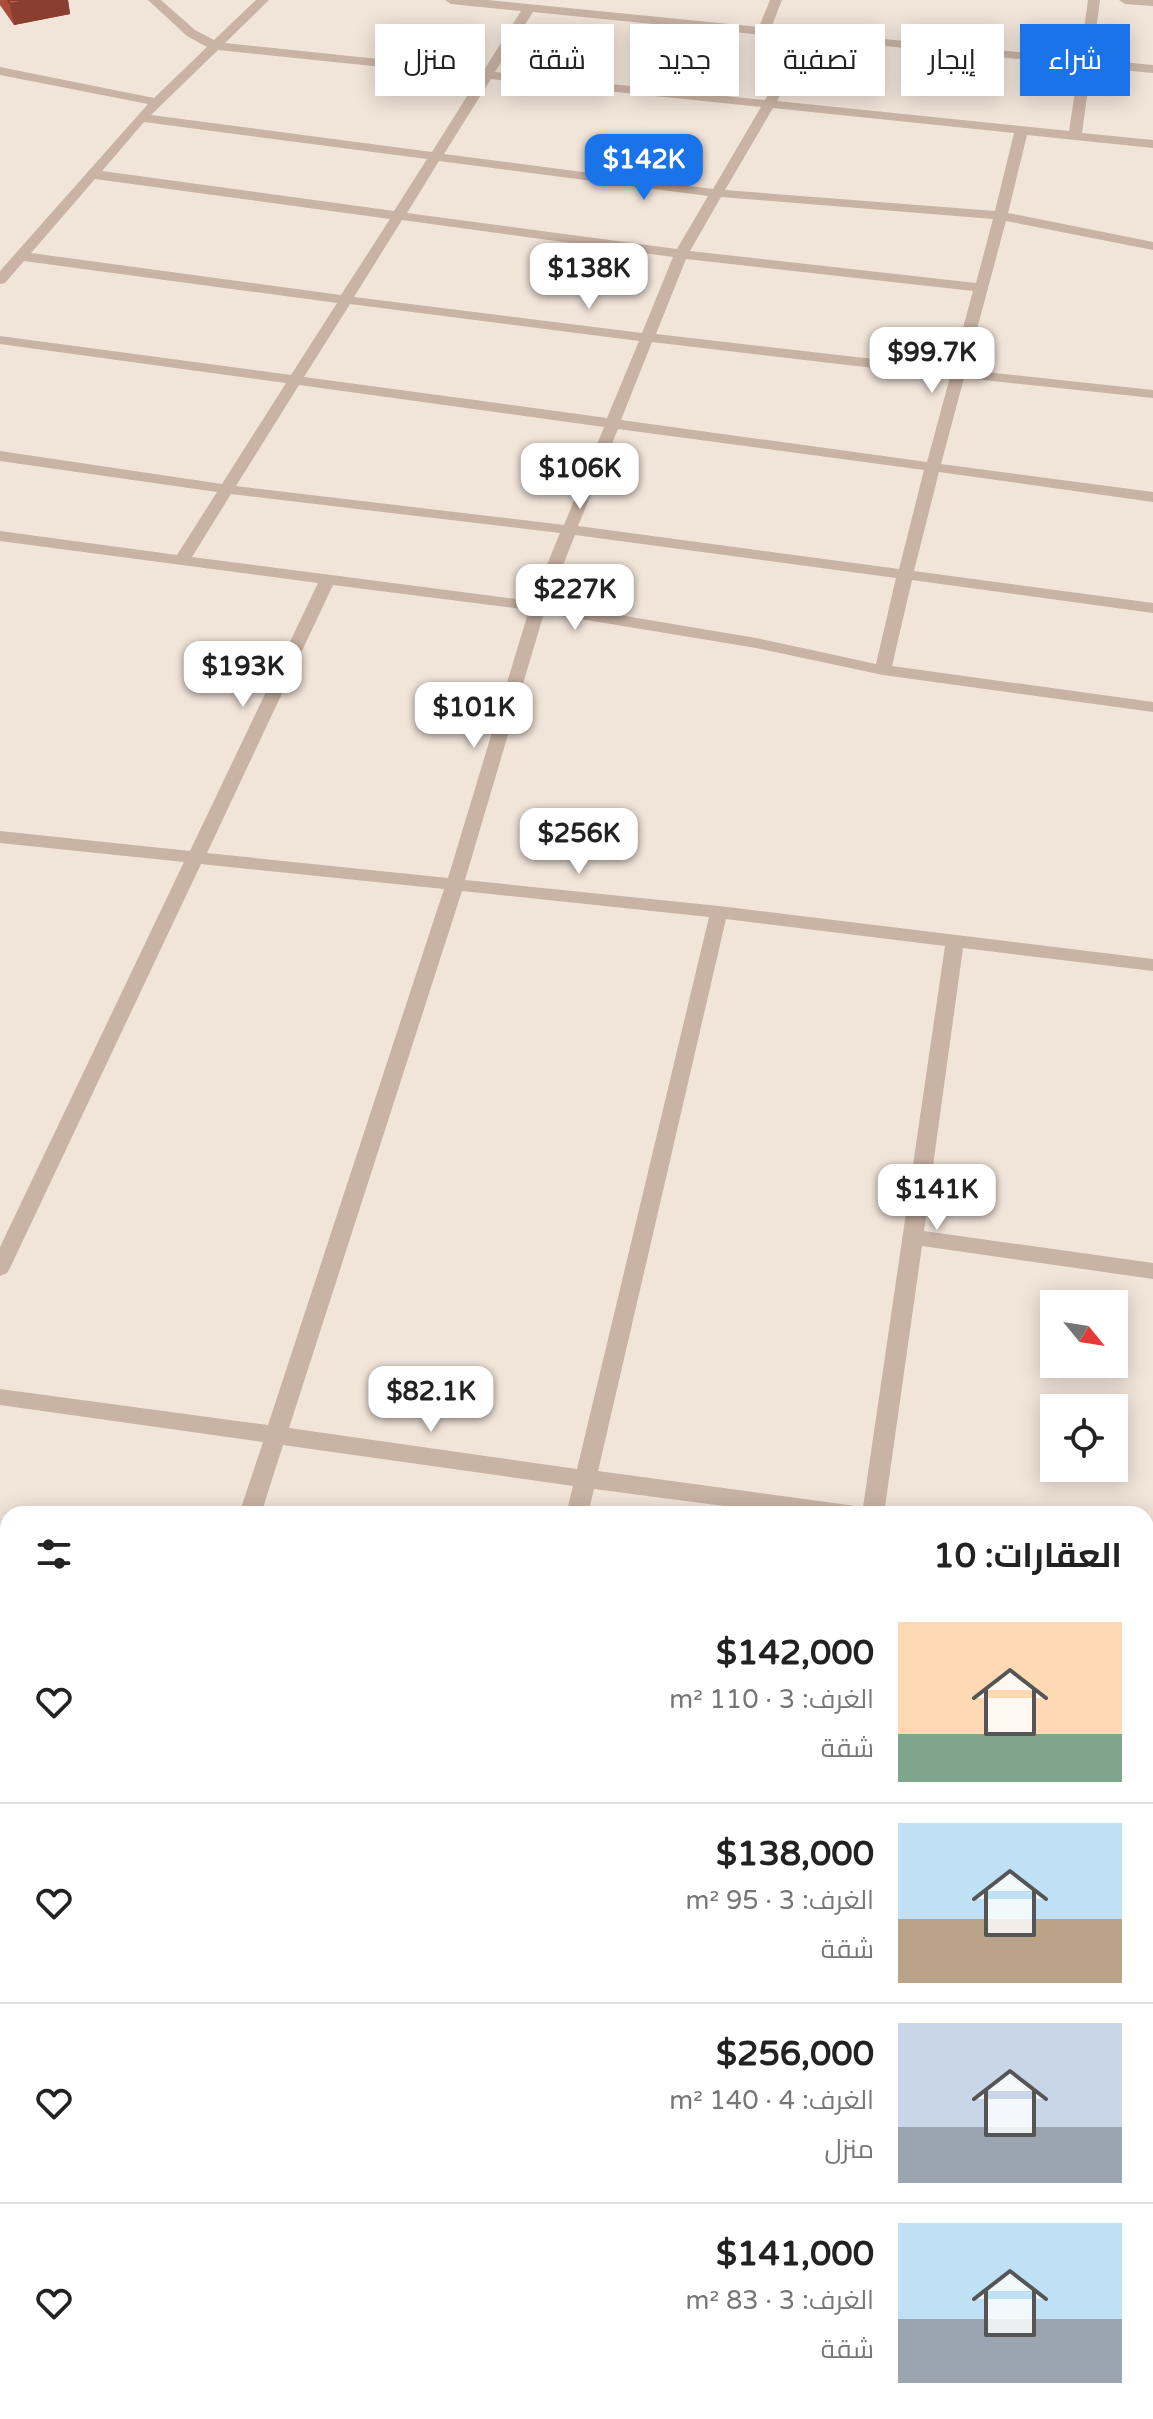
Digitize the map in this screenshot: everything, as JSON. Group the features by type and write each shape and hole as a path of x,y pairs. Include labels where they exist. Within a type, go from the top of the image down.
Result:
{"street":[{"path":"154,0 191,33 215,46 1153,144"},
{"path":"0,280 156,102 263,0"},
{"path":"451,0 755,30"},
{"path":"766,24 776,0"},
{"path":"1091,24 1094,0"},
{"path":"1125,0 1153,2"},
{"path":"181,561 529,8"},
{"path":"885,42 1020,56"},
{"path":"1130,67 1153,69"},
{"path":"0,71 156,102"},
{"path":"253,1506 455,884 538,607 681,254 775,96"},
{"path":"1075,135 1080,96"},
{"path":"141,118 715,193 1002,216 1153,246"},
{"path":"883,670 904,573 935,466 956,374 1002,216 1022,129"},
{"path":"91,174 681,254 980,288"},
{"path":"21,256 645,337 1153,394"},
{"path":"0,340 1153,497"},
{"path":"0,456 225,489 570,530 1153,608"},
{"path":"0,536 538,607 756,643 883,670 1153,707"},
{"path":"0,1268 329,577"},
{"path":"0,837 719,912 1153,965"},
{"path":"578,1506 719,912"},
{"path":"874,1506 955,943"},
{"path":"914,1237 1153,1271"},
{"path":"0,1397 277,1434 583,1481 790,1506"}],"building":[{"path":"8,0 31,0 10,4"}]}
